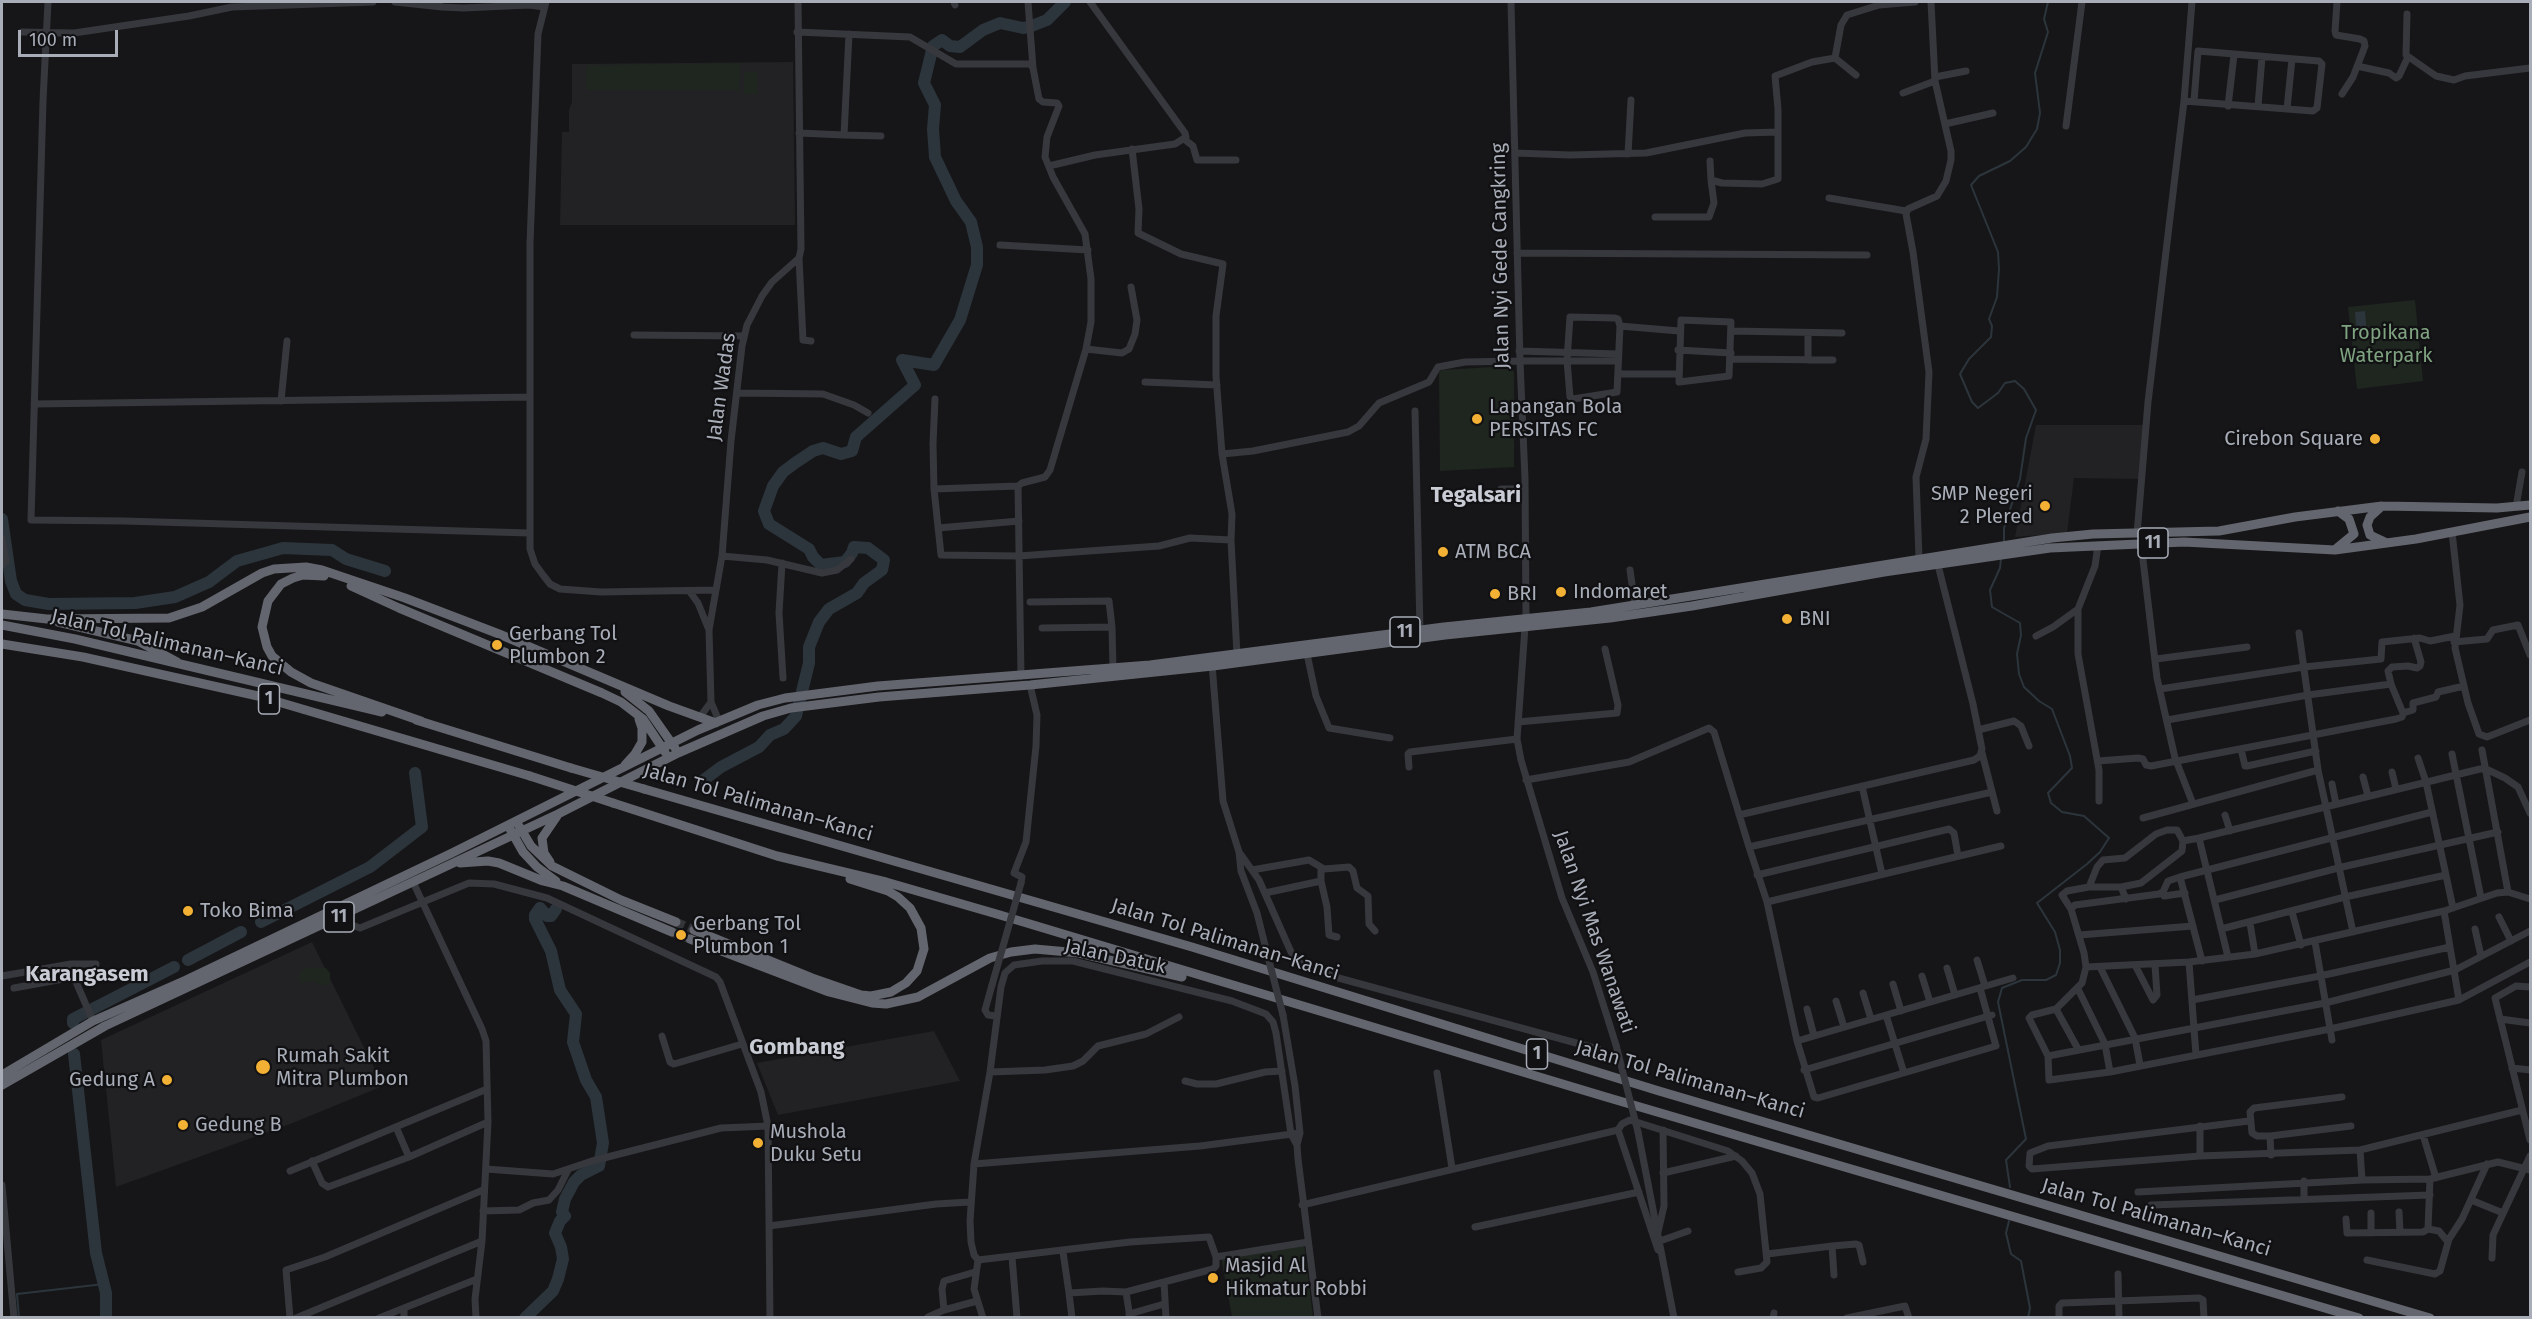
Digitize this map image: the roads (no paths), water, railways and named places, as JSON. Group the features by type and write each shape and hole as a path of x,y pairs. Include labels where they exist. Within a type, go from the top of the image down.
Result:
{"highway":[{"name":"11","path":"2,1085 128,1010 515,828 558,814 678,753 763,716 791,708 889,696 1030,685 1124,671 1307,654 1938,565 2093,534 2219,531 2295,517 2382,506 2516,507 2530,505"},
{"path":"2382,506 2368,521 2367,530 2376,539 2389,544"},
{"path":"2335,550 2354,534 2349,519 2338,511"},
{"name":"11","path":"2013,549 2184,542 2335,550 2389,544 2530,518"},
{"name":"11","path":"1212,662 1237,655 1420,630 1622,617 1918,558 1996,552"},
{"path":"2,614 47,619 169,618 202,607 262,573 274,569 306,567 322,570 405,598 499,634 614,683 717,722 725,733"},
{"path":"421,721 311,683 291,672 278,661 267,647 262,627 265,609 281,584 303,575 318,575 335,579 602,693 637,713 669,758"},
{"path":"47,619 138,641 183,666"},
{"name":"Jalan Tol Palimanan–Kanci","path":"2,625 75,639 183,666 263,682 421,721 571,768 1192,947 1614,1077 2430,1317"},
{"name":"Jalan Tol Palimanan–Kanci","path":"2,644 83,657 258,696 530,776 777,855 886,882 1246,990 1406,1035 1606,1097 2359,1317"},
{"name":"11","path":"156,997 344,915 413,882 616,773 717,722 758,705 792,697 878,686 1113,668 1124,671"},
{"path":"614,683 649,711 678,753"},
{"path":"616,773 635,754 642,742 642,728 637,713"},
{"path":"552,866 544,854 542,838 558,814"},
{"path":"452,863 475,861 499,863 674,927 552,866 515,828"},
{"path":"515,828 523,852 537,867 563,886"},
{"path":"777,855 888,891 898,897 916,916 923,939 922,960 913,977 897,990 871,996 861,995 692,934 829,992 872,1003 886,1004 918,997 990,958 1035,948 1079,953 1246,990"},
{"name":"11","path":"2,1075 90,1014 128,1010"}],"street":[{"path":"48,2 31,520 529,533"},
{"path":"22,32 74,33 189,16 232,7 373,2"},
{"path":"395,2 438,3 463,8 545,4 538,34 530,243 529,533 530,549 535,564 550,584 560,589 600,592 716,590"},
{"path":"798,2 801,249 799,258 803,340 811,341"},
{"path":"934,489 1018,486 1047,475 1086,349 1092,315 1088,250 1085,234 1049,166 1045,146 1059,108 1057,103 1043,102 1039,99 1033,68 1028,2"},
{"path":"1090,2 1185,133 1184,139"},
{"name":"Jalan Nyi Gede Cangkring","path":"1511,2 1519,351 1525,489 1526,623"},
{"path":"1835,58 1840,26 1847,15 1879,5 1915,2"},
{"path":"1829,198 1906,211 1931,200 1942,190 1951,160 1946,124 1935,79 1932,2"},
{"path":"2066,126 2082,2"},
{"path":"2137,534 2163,264 2184,101 2193,2"},
{"path":"2337,2 2335,30 2337,34 2364,41 2365,46 2342,94"},
{"path":"2407,14 2405,51 2408,57 2436,76 2447,80 2530,68"},
{"path":"797,32 910,37 956,64 1028,64 1033,68"},
{"path":"844,135 849,34"},
{"path":"2184,101 2228,106 2316,110 2321,62 2197,52 2194,101"},
{"path":"2228,106 2234,55"},
{"path":"2258,106 2262,57"},
{"path":"2357,66 2389,73 2396,78 2400,76 2408,57"},
{"path":"1712,180 1722,183 1762,184 1778,179 1775,75 1812,62 1835,58 1856,75"},
{"path":"2287,109 2292,59"},
{"path":"1903,93 1935,79 1966,71"},
{"path":"1628,154 1631,100"},
{"path":"1946,124 1993,113"},
{"path":"1515,153 1570,155 1646,153 1745,133 1778,132"},
{"path":"799,133 881,136"},
{"path":"1049,166 1132,149 1175,144 1184,139"},
{"path":"1184,139 1193,146 1197,160 1236,160"},
{"path":"1132,149 1139,209 1138,233 1181,254 1223,264 1216,316 1217,385 1222,454 1231,500 1237,655"},
{"path":"1655,217 1709,217 1714,203 1710,161"},
{"path":"1906,211 1929,372 1928,424 1918,465 1915,498 1918,558"},
{"path":"1000,245 1088,250"},
{"path":"1517,253 1867,255"},
{"name":"Jalan Wadas","path":"717,722 711,702 709,630 722,556 731,441 744,336 756,306 767,288 799,258"},
{"path":"1086,349 1122,352 1129,349 1137,320 1131,287"},
{"path":"1572,316 1618,319 1620,326 1617,392 1573,399 1568,393 1567,356 1569,319 1572,316"},
{"path":"1683,320 1729,321 1732,324 1732,331 1730,375 1728,377 1680,382 1677,374 1678,350 1679,331 1683,320"},
{"path":"1620,326 1679,331"},
{"path":"1732,331 1842,333"},
{"path":"1808,333 1808,360"},
{"path":"634,335 744,336"},
{"path":"281,400 287,341"},
{"path":"1678,350 1731,356 1833,360"},
{"path":"1519,351 1618,358"},
{"path":"1545,352 1545,360"},
{"path":"1222,454 1253,451 1348,432 1359,426 1372,408 1379,403 1429,382 1438,366 1465,362 1545,360 1567,356"},
{"path":"1619,374 1677,374"},
{"path":"1145,382 1217,385"},
{"path":"738,393 828,395 868,413"},
{"path":"34,404 530,398"},
{"path":"935,399 934,489 939,550 943,556 1019,556 1170,545 1190,538 1231,540"},
{"path":"1415,411 1420,630"},
{"path":"2516,507 2522,472"},
{"path":"1018,486 1021,676"},
{"path":"1501,489 1525,489"},
{"path":"938,528 1018,521"},
{"path":"2452,532 2460,605 2455,639 2464,686 2481,736 2492,735 2530,720"},
{"path":"2,538 6,561 2,565"},
{"path":"2141,543 2142,568 2160,689 2176,762 2193,804"},
{"path":"2098,545 2095,566 2078,609 2078,654 2098,761 2099,801"},
{"path":"722,556 782,563 822,573 837,570 851,559"},
{"path":"782,563 779,613 783,678"},
{"path":"1938,565 1997,811"},
{"path":"1630,570 1635,606"},
{"path":"690,592 698,603 709,630"},
{"path":"1030,602 1107,600 1110,604 1113,668"},
{"path":"2036,636 2078,609"},
{"name":"Jalan Nyi Mas Wanawati","path":"1526,623 1517,739 1526,780 1562,898 1593,972 1616,1045 1638,1132 1674,1317"},
{"path":"2404,712 2401,711 2391,684 2389,669 2381,659 2382,642 2414,638 2487,639 2493,630 2518,625 2530,655"},
{"path":"1042,628 1112,627"},
{"path":"2299,633 2318,770 2353,932"},
{"path":"2389,669 2399,666 2416,668 2420,666 2421,662 2414,638"},
{"path":"2156,659 2247,647"},
{"path":"1518,722 1617,713 1605,649"},
{"path":"1307,654 1320,709 1329,728 1390,738"},
{"path":"2160,689 2304,667 2381,659"},
{"path":"1212,662 1223,801 1239,852 1241,871 1257,913 1290,1052 1300,1132 1297,1145 1302,1204 1318,1317"},
{"path":"2167,720 2308,695 2391,684"},
{"path":"996,1016 988,1015 985,1010 1021,883 1022,876 1014,873 1026,842 1036,746 1037,715 1030,685"},
{"path":"2098,761 2138,758 2143,759 2148,766 2400,718 2404,712 2414,710 2414,703 2436,697 2438,692 2464,686"},
{"path":"700,717 711,702"},
{"path":"1978,730 2014,721 2021,726 2029,746"},
{"path":"1526,780 1629,762 1709,728 1714,732 1767,902 1804,1070 1812,1095 1818,1098 1996,1046 1977,960"},
{"path":"1409,767 1408,754 1410,752 1517,739"},
{"path":"2241,749 2245,766 2316,751"},
{"path":"2482,750 2508,892"},
{"path":"1739,815 1974,760 1982,753"},
{"path":"2452,754 2481,898"},
{"path":"2418,758 2426,782 2453,908"},
{"path":"2183,841 2456,774 2486,769 2519,788 2530,813"},
{"path":"2143,818 2318,770"},
{"path":"2392,772 2396,789"},
{"path":"2363,777 2368,796"},
{"path":"2332,784 2336,804"},
{"path":"1862,786 1882,874"},
{"path":"1749,847 1992,792"},
{"path":"2162,893 2168,881 2180,877 2432,812"},
{"path":"2225,815 2230,831"},
{"path":"1757,875 1949,829 1954,833 1958,856"},
{"path":"2089,887 2097,867 2103,860 2125,858 2162,831 2177,830 2183,841 2182,851 2141,883 2121,887 2089,887 2064,892 2062,898 2071,909 2086,968 2078,989 2056,1009 2032,1015 2029,1018 2048,1056 2049,1080 2110,1072 2330,1029 2459,1000 2530,962"},
{"path":"2215,900 2438,844 2498,832"},
{"path":"2199,838 2228,957"},
{"path":"1767,902 2001,846"},
{"path":"1239,852 1265,893 1291,952 1297,960 1307,966 1335,977 1598,1049"},
{"path":"1252,870 1310,860 1321,868 1345,866 1353,871 1358,888 1368,896 1369,924 1375,931"},
{"path":"1321,868 1329,935 1337,937"},
{"path":"2221,929 2345,897 2446,875"},
{"path":"2180,877 2202,961"},
{"path":"1265,893 1321,881"},
{"path":"413,882 482,1029 486,1044 488,1122 476,1317"},
{"path":"344,915 352,925 360,928 469,883 480,882 547,898 716,977 720,982 761,1092 768,1126 770,1317"},
{"path":"2121,887 2126,899"},
{"path":"2086,968 2189,963 2255,954 2444,911 2481,898 2508,892 2530,899"},
{"path":"2071,909 2075,905 2162,893 2164,896 2185,893"},
{"path":"2444,911 2459,1000"},
{"path":"2292,912 2301,945"},
{"path":"2499,917 2511,940"},
{"path":"2250,922 2255,954"},
{"path":"2079,935 2193,926"},
{"path":"2475,929 2481,956"},
{"path":"2048,1056 2325,1004 2455,970 2530,931"},
{"path":"2315,942 2332,1040"},
{"path":"2192,1000 2320,976 2450,947"},
{"name":"Jalan Datuk","path":"978,1260 974,1255 971,1242 970,1202 974,1164 990,1072 1001,987 1009,968 1021,963 1073,961 1151,979 1262,1012 1273,1022 1291,1134 1297,1145"},
{"path":"2189,963 2196,1054"},
{"path":"71,964 74,977 90,1014"},
{"path":"2,976 71,964 96,964"},
{"path":"2135,965 2153,1000 2157,995 2155,964"},
{"path":"2100,967 2135,1038 2140,1065"},
{"path":"1947,968 1955,995"},
{"path":"24,972 27,986"},
{"path":"1922,976 1930,1002"},
{"path":"14,988 74,977"},
{"path":"1797,1041 2013,978"},
{"path":"1893,984 1901,1011"},
{"path":"2530,987 2516,986 2495,998 2530,1140"},
{"path":"2078,989 2105,1044 2110,1072"},
{"path":"1863,993 1871,1019"},
{"path":"1836,1001 1844,1027"},
{"path":"1806,1009 1814,1036"},
{"path":"2056,1009 2078,1049"},
{"path":"1886,1015 1904,1073"},
{"path":"1804,1070 1990,1015"},
{"path":"990,1072 1004,1073 1072,1066 1083,1061 1098,1046 1154,1031 1161,1024 1179,1017"},
{"path":"2500,1019 2530,1023"},
{"path":"662,1036 670,1062 674,1064 742,1044"},
{"path":"2512,1068 2530,1070"},
{"path":"1185,1081 1197,1084 1225,1083 1265,1072 1282,1071"},
{"path":"1437,1073 1452,1168"},
{"path":"290,1171 487,1089"},
{"path":"2342,1097 2254,1108 2250,1112 2249,1121 2254,1135 2270,1136 2351,1126"},
{"path":"2249,1121 2048,1146 2035,1149 2030,1153 2028,1159 2032,1169 2200,1156 2360,1150 2522,1110"},
{"path":"1302,1204 1618,1130 1622,1124 1630,1120 1736,1156 1752,1173 1757,1182 1767,1254 1764,1266 1738,1272"},
{"path":"312,1161 322,1184 326,1187 409,1157 488,1122"},
{"path":"486,1169 546,1174 721,1128 768,1126"},
{"path":"2200,1126 2200,1156"},
{"path":"396,1127 409,1157"},
{"path":"1618,1130 1662,1261"},
{"path":"1658,1232 1664,1206 1663,1130"},
{"path":"974,1164 1200,1146 1300,1132"},
{"path":"2423,1135 2433,1178 2428,1229"},
{"path":"2270,1136 2271,1155"},
{"path":"2360,1150 2362,1179"},
{"path":"1663,1173 1736,1156"},
{"path":"2492,1258 2493,1235 2528,1169 2530,1156"},
{"path":"2138,1192 2304,1181 2433,1178 2487,1164 2505,1162 2528,1169"},
{"path":"2367,1260 2435,1274 2440,1271 2448,1242 2487,1164"},
{"path":"483,1211 519,1210 533,1203 549,1200 558,1190 568,1170"},
{"path":"2304,1181 2304,1198"},
{"path":"2,1185 14,1317"},
{"path":"482,1241 290,1317 286,1270 325,1257 483,1190"},
{"path":"2180,1190 2181,1204"},
{"path":"1475,1227 1639,1192"},
{"path":"2151,1205 2430,1195"},
{"path":"2471,1200 2503,1213"},
{"path":"769,1226 936,1204 970,1202"},
{"path":"2399,1212 2400,1233"},
{"path":"2371,1213 2371,1233"},
{"path":"2346,1219 2347,1233 2423,1232 2428,1229 2439,1231 2448,1242"},
{"path":"1660,1241 1688,1231"},
{"path":"983,1317 974,1289 978,1260 1063,1252 1130,1242 1203,1236 1211,1238 1216,1257 1216,1266 1213,1269 1126,1292 1069,1293"},
{"path":"1216,1257 1308,1242"},
{"path":"1767,1254 1856,1244 1862,1250 1863,1262"},
{"path":"1832,1246 1834,1275"},
{"path":"1063,1252 1072,1317"},
{"path":"1011,1257 1017,1317"},
{"path":"944,1310 942,1289 944,1281 975,1272"},
{"path":"2118,1274 2119,1317"},
{"path":"380,1317 477,1280"},
{"path":"1164,1282 1166,1317"},
{"path":"1126,1292 1130,1316 1164,1304"},
{"path":"2059,1317 2059,1306 2062,1303 2199,1298 2203,1300 2204,1317"},
{"path":"928,1317 977,1301"},
{"path":"1846,1317 1905,1306 1909,1317"},
{"path":"404,1308 404,1317"}],"waterway":[{"path":"701,782 721,767 759,747 770,735 784,729 796,716 809,663 809,647 819,622 829,609 857,593 864,583 882,570 884,560 868,548 854,547 845,562 821,565 809,549 769,524 764,511 773,486 783,472 795,463 813,451 823,448 841,454 852,451 856,437 915,385 902,360 934,365 960,320 977,265 977,247 971,222 956,201 935,157 933,129 935,105 924,83 933,46 942,40 950,46 960,47 983,30 1000,23 1023,28 1029,27 1047,20 1065,2"},
{"path":"2004,544 2004,528 2020,479 2026,438 2036,410 2024,389 2015,381 2005,383 1998,393 1978,408 1972,402 1960,374 1969,359 1991,337 1992,326 1989,319 1997,297 1999,269 1998,252 1971,185 1979,176 2010,161 2026,147 2037,129 2040,113 2035,73 2048,32 2044,19 2048,2"},
{"path":"2,519 11,581 16,594 25,600 49,604 135,603 175,597 209,582 237,561 283,548 332,550 346,559 385,571"},
{"path":"2001,558 2000,568 1990,590 1992,607 2020,623 2021,635 2017,654 2019,674 2024,687 2052,709 2070,756 2072,768 2048,793 2051,803 2062,812 2084,816 2109,838 2100,852 2087,864 2037,903 2055,932 2060,950 2060,963 2056,975 2046,980 2022,980 2002,988 1998,1002 2026,1139 2006,1160 2010,1187"},
{"path":"261,922 370,867 422,827 415,773"},
{"path":"525,1318 553,1291 563,1259 555,1233 565,1216 562,1212 565,1199 574,1182 581,1175 599,1166 603,1143 596,1097 586,1080 573,1042 576,1014 560,990 551,951 535,919 540,908 547,916 551,916 556,909"},
{"path":"188,960 241,932"},
{"path":"73,1023 73,1019 174,967"},
{"path":"74,1054 96,1253 106,1293 106,1318"},
{"path":"2009,1221 2006,1233 2011,1254 2021,1261 2030,1308 2028,1318"},
{"path":"19,1318 17,1294 104,1284"}],"tunnel":[{"path":"676,922 694,930"},
{"path":"672,932 690,939"}],"place":[{"name":"Lapangan Bola PERSITAS FC","path":"1477,419"},
{"name":"Cirebon Square","path":"2375,439"},
{"name":"SMP Negeri 2 Plered","path":"2045,506"},
{"name":"ATM BCA","path":"1443,552"},
{"name":"Indomaret","path":"1561,592"},
{"name":"BRI","path":"1495,594"},
{"name":"BNI","path":"1787,619"},
{"name":"Gerbang Tol Plumbon 2","path":"497,645"},
{"name":"Toko Bima","path":"188,911"},
{"name":"Gerbang Tol Plumbon 1","path":"681,935"},
{"name":"Rumah Sakit Mitra Plumbon","path":"263,1067"},
{"name":"Gedung A","path":"167,1080"},
{"name":"Gedung B","path":"183,1125"},
{"name":"Mushola Duku Setu","path":"758,1143"},
{"name":"Masjid Al Hikmatur Robbi","path":"1213,1278"}],"district":[{"name":"Tegalsari","path":"1476,496"},
{"name":"Karangasem","path":"87,975"},
{"name":"Gombang","path":"797,1048"}],"park label":[{"name":"Tropikana Waterpark","path":"2386,344"}]}
